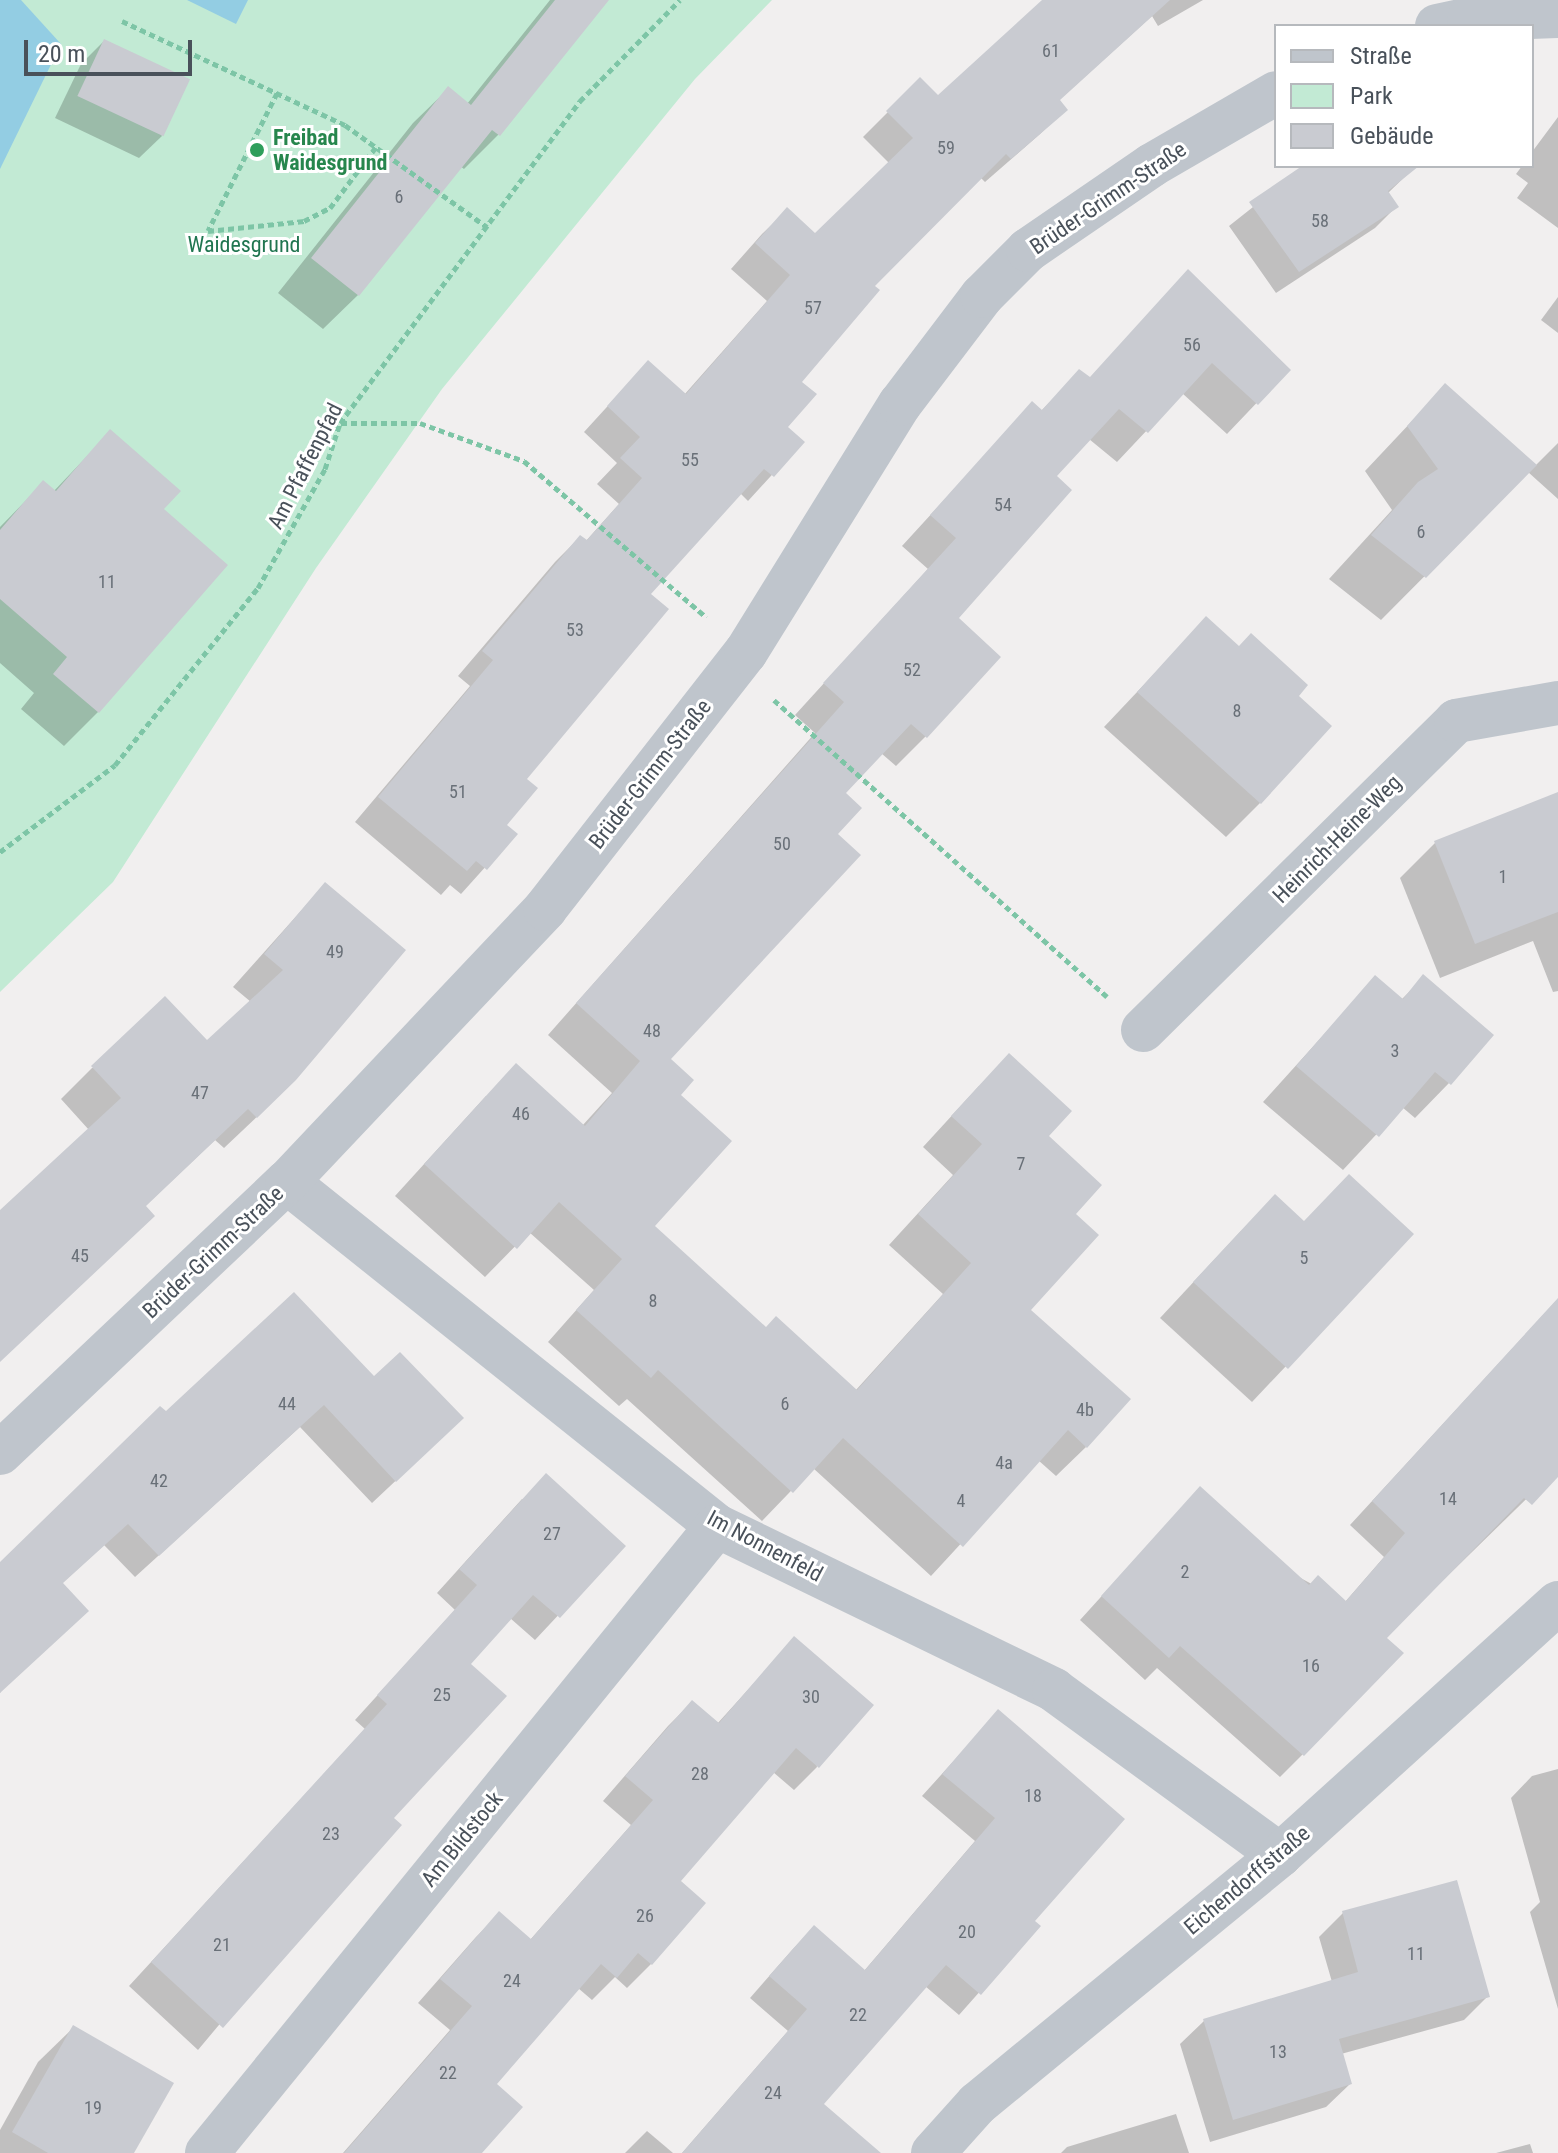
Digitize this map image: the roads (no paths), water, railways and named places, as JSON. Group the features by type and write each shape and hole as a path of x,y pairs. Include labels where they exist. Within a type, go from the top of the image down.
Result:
{"street":[{"path":"1446,24 1469,19 1558,16"},
{"name":"Brüder-Grimm-Straße","path":"0,1453 287,1182 545,909 746,652 900,404 982,296 1028,250 1065,224 1152,165 1274,94"},
{"name":"Heinrich-Heine-Weg","path":"1143,1030 1456,721 1558,703"},
{"name":"Im Nonnenfeld","path":"287,1182 717,1526 1054,1690 1280,1855"},
{"name":"Am Bildstock","path":"207,2153 717,1526"},
{"name":"Eichendorffstraße","path":"933,2153 977,2104 1280,1855 1558,1603"}],"water":[{"path":"0,0 21,0 61,44 0,169"},
{"path":"187,0 248,0 236,24"}],"place":[{"name":"Freibad Waidesgrund","path":"257,150"}],"park label":[{"name":"Waidesgrund","path":"244,245"}]}
